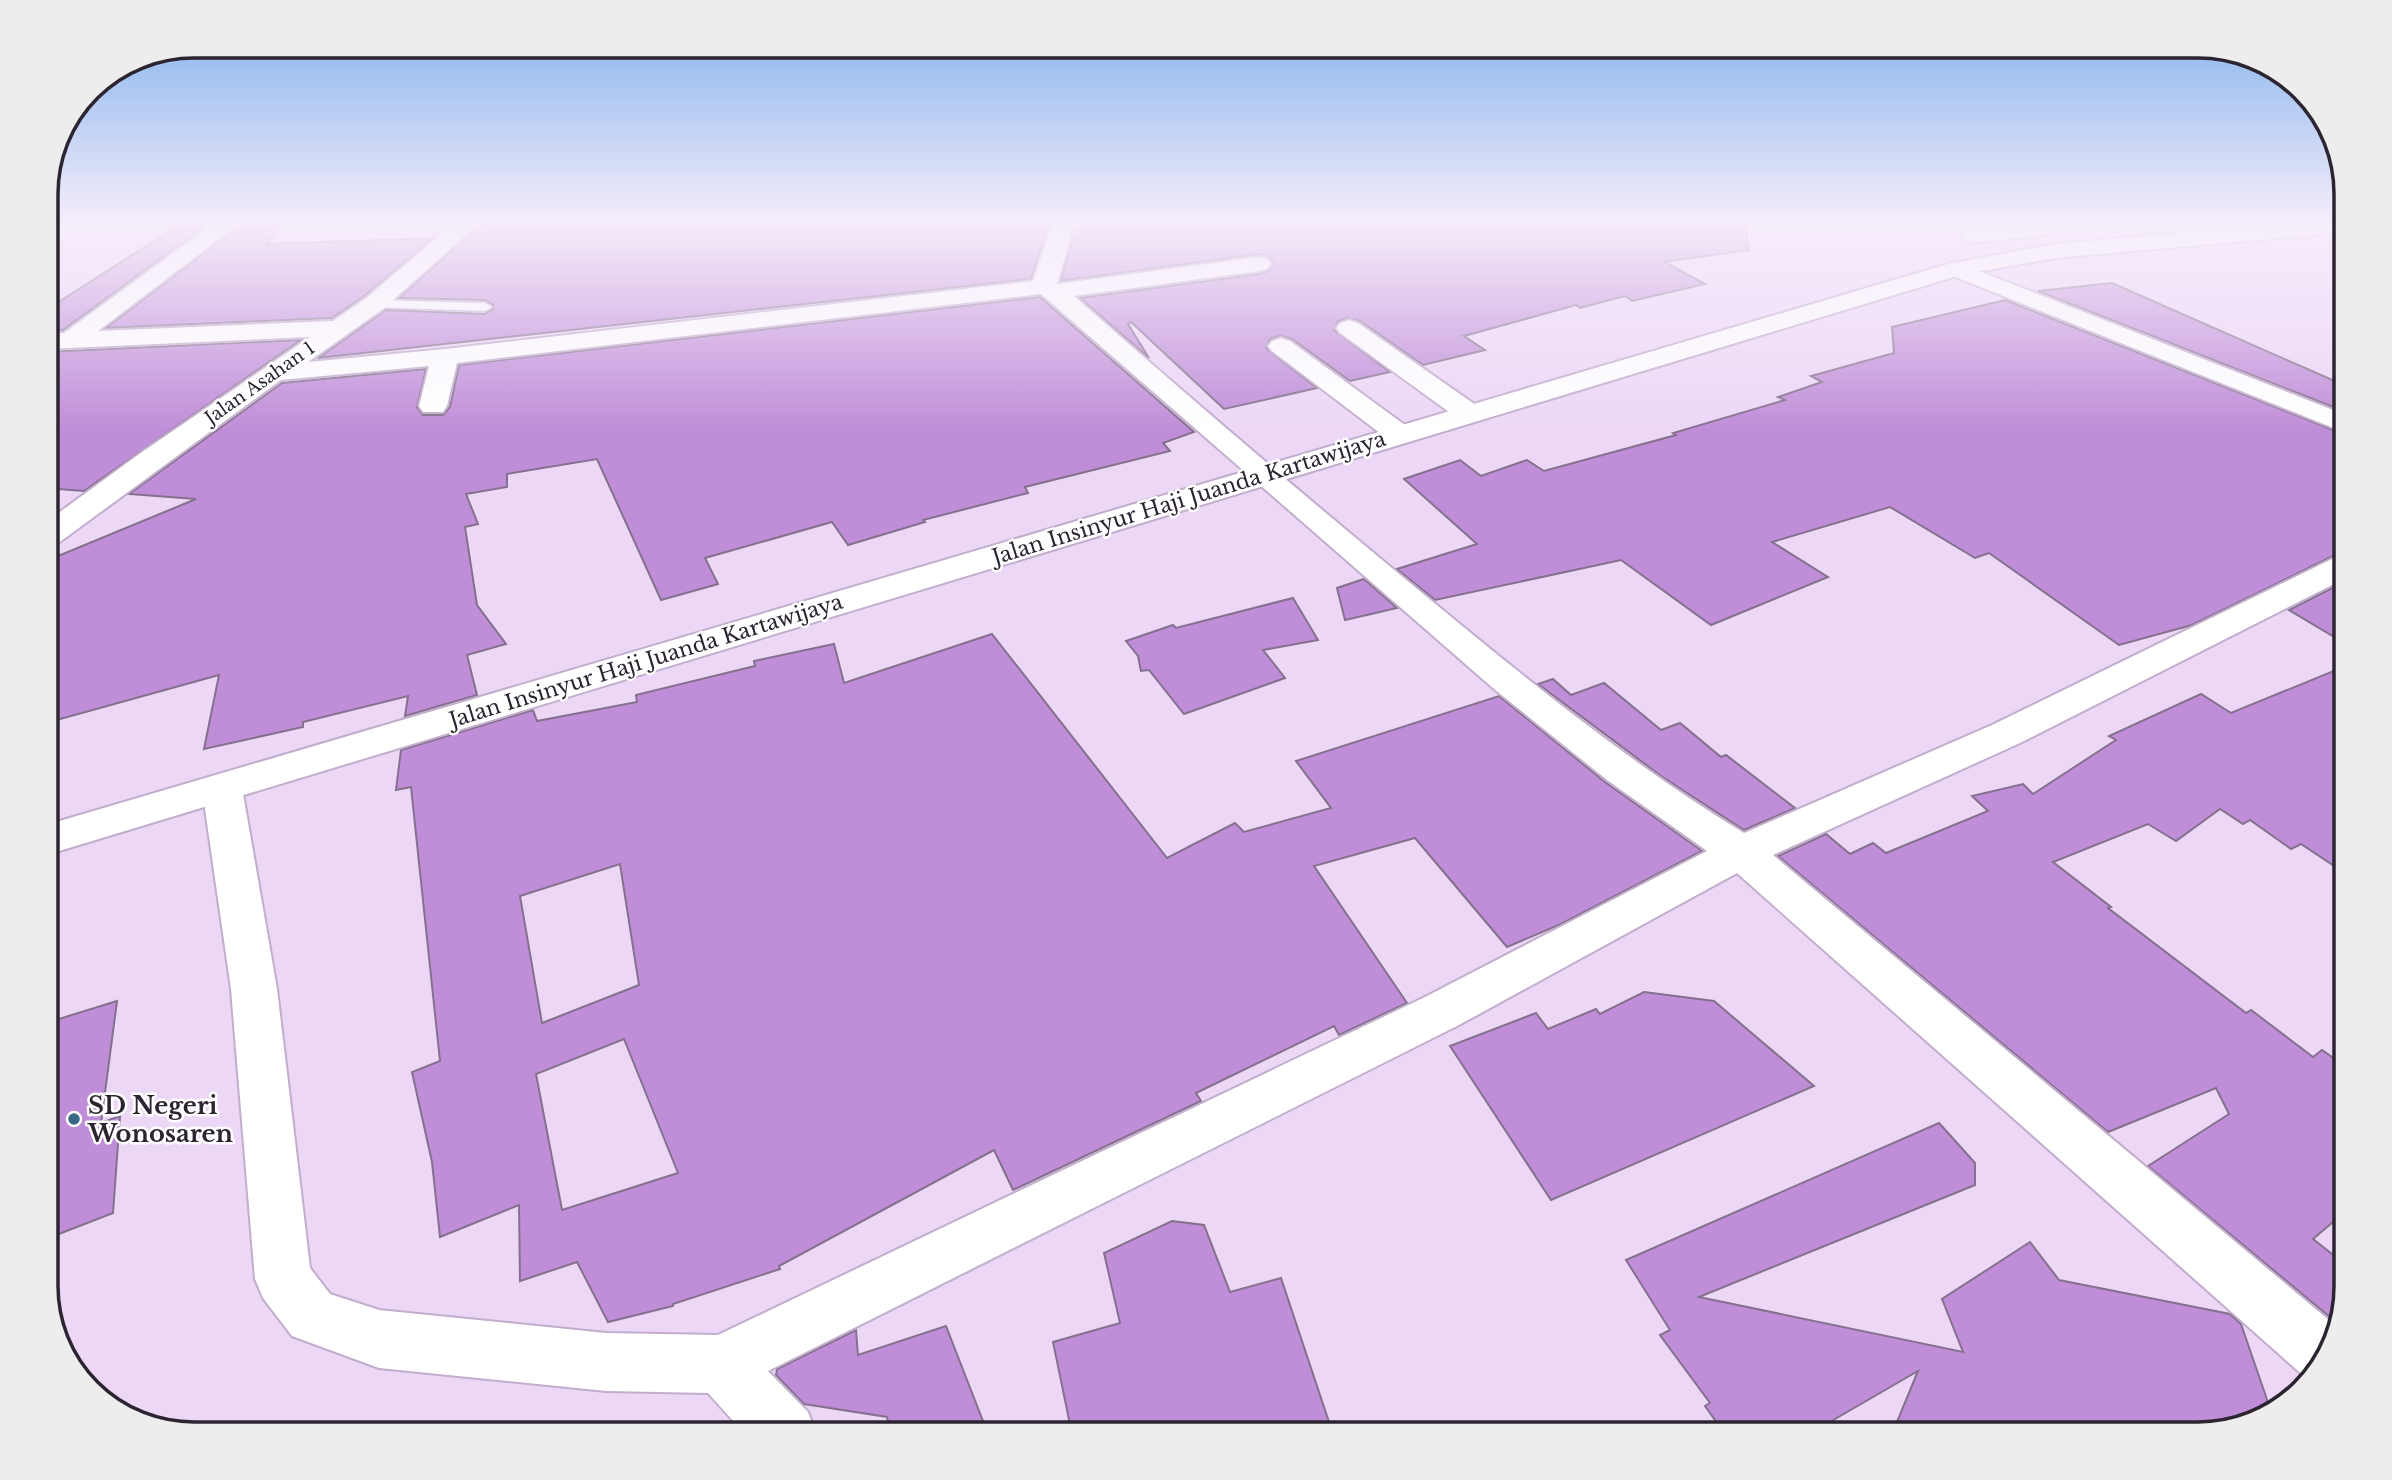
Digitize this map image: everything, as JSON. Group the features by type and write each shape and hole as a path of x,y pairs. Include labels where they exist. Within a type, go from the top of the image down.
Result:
{"street":[{"path":"58,341 130,291"},
{"name":"Jalan Asahan 1","path":"58,528 152,457 276,373 389,291"},
{"path":"276,373 445,357 1031,291"},
{"path":"1051,291 1262,477 1546,714 1686,819 1741,852 2318,1349"},
{"name":"Jalan Insinyur Haji Juanda Kartawijaya","path":"58,836 1882,291"},
{"path":"2011,291 2334,420"},
{"path":"58,341 339,328"},
{"path":"1349,328 1470,414"},
{"path":"1281,346 1399,434"},
{"path":"433,406 445,357"},
{"path":"222,788 254,989 283,1279 312,1316 379,1339 606,1362 722,1364 1443,1011 1741,852 2006,734 2334,571"},
{"path":"722,1364 775,1422"}],"lane":[{"path":"374,304 485,307"}],"building":[{"path":"76,291 116,291 63,330 58,330 58,302"},
{"path":"154,291 370,291 332,318 106,328"},
{"path":"407,291 922,291 318,358 386,310 485,314 493,309 493,305 485,300 399,298"},
{"path":"1132,291 1675,291 1632,301 1625,296 1580,308 1576,305 1464,336 1485,350 1423,365 1360,321 1348,318 1338,321 1334,330 1390,372 1350,381 1292,339 1280,336 1270,339 1266,348 1317,388 1224,409 1131,322 1128,324 1149,358 1080,298"},
{"path":"2038,291 2130,291 2334,381 2334,407"},
{"path":"1040,297 1194,432 1163,443 1170,451 1025,487 1028,493 923,520 925,522 848,545 832,522 705,558 718,584 661,600 597,459 507,474 507,487 466,494 478,524 465,527 477,605 506,644 467,655 477,695 405,716 408,696 303,722 303,727 204,749 219,675 58,720 58,556 196,499 129,494 282,383 426,369 417,407 423,415 443,415 450,407 459,365"},
{"path":"2005,300 2334,430 2334,556 2192,625 2119,645 1989,553 1975,558 1890,507 1772,542 1828,577 1711,625 1621,560 1435,600 1397,569 1477,544 1404,479 1460,460 1481,476 1527,460 1544,471 1676,435 1673,433 1785,400 1778,397 1822,382 1811,376 1894,353 1892,327"},
{"path":"301,340 84,491 58,489 58,351"},
{"path":"1364,579 1397,608 1345,620 1337,588"},
{"path":"2334,587 2334,637 2289,610"},
{"path":"1293,598 1318,640 1263,650 1285,678 1184,714 1149,670 1141,671 1138,656 1126,641 1173,625 1176,628"},
{"path":"992,634 1167,858 1235,823 1244,832 1331,808 1296,761 1499,696 1605,782 1702,851 1561,924 1507,947 1415,838 1314,866 1407,1003 1339,1035 1334,1026 1196,1093 1201,1101 1013,1190 994,1150 779,1266 780,1269 673,1306 608,1322 577,1262 520,1281 519,1205 440,1237 432,1162 412,1072 440,1061 411,787 396,790 401,750 533,710 537,721 637,702 636,695 755,666 754,661 834,644 844,683","holes":["620,864 639,985 542,1023 520,896","624,1039 678,1173 562,1210 536,1074"]},
{"path":"2334,671 2334,866 2301,844 2291,849 2250,820 2243,824 2220,809 2176,841 2148,824 2053,862 2111,907 2108,908 2246,1013 2251,1010 2313,1057 2322,1050 2334,1058 2334,1221 2313,1239 2334,1256 2331,1318 2148,1166 2229,1114 2216,1088 2108,1132 1778,856 1826,834 1850,854 1873,843 1886,853 1988,811 1972,796 2023,784 2033,794 2116,740 2109,736 2201,694 2231,713"},
{"path":"1553,679 1571,695 1604,683 1661,730 1680,723 1721,757 1726,755 1795,808 1744,830 1661,776 1538,684"},
{"path":"1644,992 1714,1001 1814,1086 1551,1200 1450,1046 1536,1013 1548,1029 1596,1009 1600,1014"},
{"name":"SD Negeri Wonosaren","path":"117,1001 101,1123 120,1116 113,1213 58,1234 58,1019"},
{"path":"1939,1123 1975,1163 1975,1185 1699,1297 1963,1352 1942,1299 2030,1242 2059,1280 2230,1314 2241,1324 2268,1403 2233,1418 2198,1422 1897,1422 1918,1371 1830,1422 1716,1422 1705,1406 1710,1403 1660,1335 1670,1330 1626,1260"},
{"path":"1172,1221 1204,1225 1230,1292 1281,1278 1329,1422 1070,1422 1053,1342 1120,1323 1104,1253"},
{"path":"946,1326 983,1422 888,1422 887,1417 804,1404 776,1375 777,1369 856,1330 858,1355"}],"place":[{"name":"SD Negeri Wonosaren","path":"74,1119"}]}
